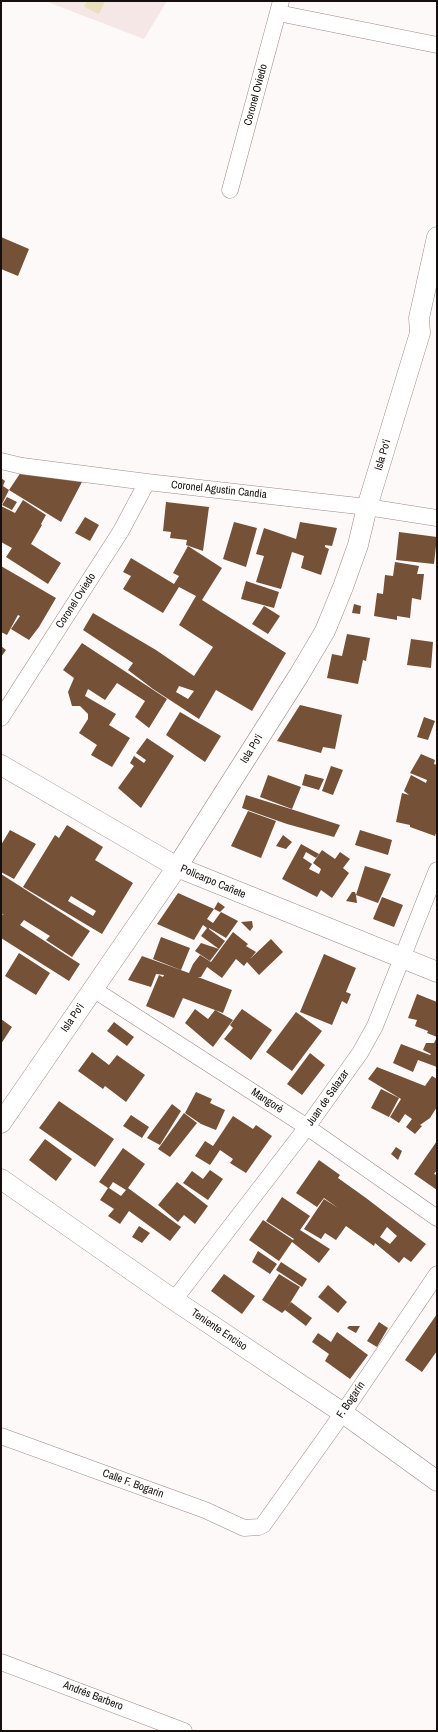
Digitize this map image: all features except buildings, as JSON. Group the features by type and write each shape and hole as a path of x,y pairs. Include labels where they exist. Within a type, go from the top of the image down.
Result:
{"street":[{"path":"280,7 437,45"},
{"name":"Coronel Oviedo","path":"230,190 280,7"},
{"name":"Isla Po'i","path":"1,1123 177,867 299,675 325,631 358,545 367,507 420,333 419,318 437,238"},
{"name":"Isla Po'i","path":"420,333 426,326 437,297"},
{"name":"Coronel Agustin Candia","path":"1,461 22,466 367,507 437,518"},
{"name":"Coronel Oviedo","path":"1,718 122,531 147,482"},
{"name":"Policarpo Cañete","path":"1,765 177,867 437,972"},
{"name":"Juan de Salazar","path":"174,1300 307,1128 360,1053 375,1026 437,870"},
{"name":"Mangoré","path":"94,989 307,1128 437,1218"},
{"name":"Teniente Enciso","path":"1,1179 174,1300 343,1414 437,1481"},
{"name":"F. Bogarín","path":"263,1525 343,1414 437,1274"},
{"name":"Calle F. Bogarin","path":"1,1436 205,1510 244,1528 255,1528 263,1525"},
{"name":"Andrés Barbero","path":"1,1662 184,1731"}],"shaded area":[{"path":"45,1 167,1 144,39"},
{"path":"87,1 105,1 99,14 84,7"}]}
